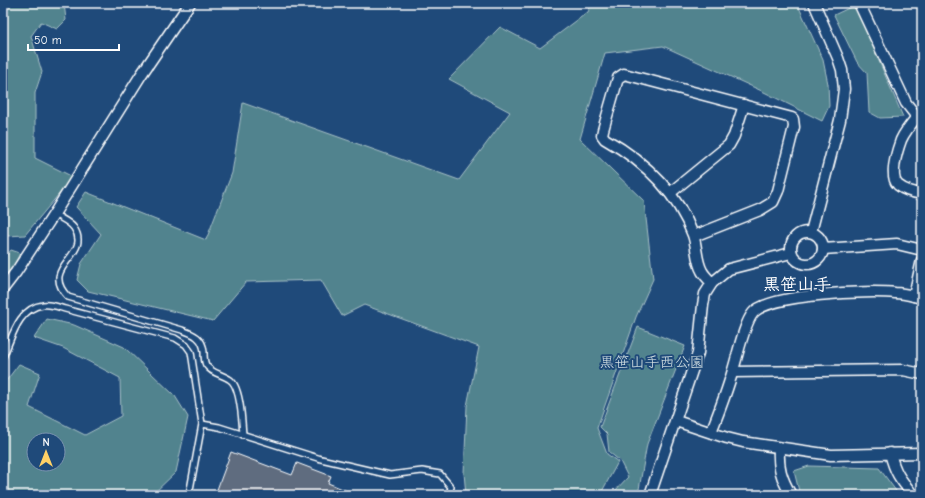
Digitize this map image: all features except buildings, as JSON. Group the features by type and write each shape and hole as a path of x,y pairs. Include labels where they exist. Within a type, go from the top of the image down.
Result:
{"street":[{"path":"3,289 54,214 141,75 190,3"},
{"path":"811,232 840,120 844,89 842,70 838,58 814,3"},
{"path":"859,3 906,103 920,119 908,128 901,141 893,171 895,180 899,186 922,194"},
{"path":"694,236 764,208 773,202 776,196 794,128 794,122 792,118 624,74 620,76 603,130 603,136 605,139 638,160 670,192 694,236 701,270 712,283"},
{"path":"670,192 729,145 734,136 744,105"},
{"path":"811,232 820,239 823,248 820,258 807,264 796,261 791,252 790,246 796,236 801,233 811,232"},
{"path":"823,248 897,244 922,250"},
{"path":"650,495 698,353 705,294 712,283 729,270 791,252"},
{"path":"711,432 733,372 750,318 756,310 764,306 817,294 895,292 918,297 922,260"},
{"path":"733,372 903,370 922,374"},
{"path":"676,420 743,442 831,455 922,453"},
{"path":"779,448 779,469 791,495"},
{"path":"890,453 898,476 913,495"}],"lane":[{"path":"54,214 73,227 78,237 75,250 58,277 59,285 68,297 182,330 197,336 203,345 205,362 210,370 231,379 234,383 239,399 243,435"},
{"path":"3,357 21,318 36,306 44,305 65,308 175,338 186,345 191,352 202,424 189,495"},
{"path":"202,424 219,427 321,459 390,475 422,471 440,474 451,487 449,495"}],"green space":[{"path":"3,3 64,3 66,20 57,29 41,22 31,36 42,72 35,93 35,158 73,177 25,235 7,236 3,234"},
{"path":"592,3 797,3 823,60 828,84 829,106 822,121 764,92 663,46 605,53 580,139 644,201 653,279 636,317 597,428 607,454 618,462 600,495 466,495 464,473 467,406 479,347 364,305 342,316 321,280 246,282 213,321 88,291 77,280 81,264 101,234 76,207 86,192 206,240 232,173 243,103 459,180 510,112 449,79 500,27 540,48 588,12"},
{"path":"855,5 903,117 880,118 869,112 867,73 857,62 834,15"},
{"path":"11,250 20,253 8,277 3,283 3,260"},
{"path":"47,319 74,325 124,347 175,396 188,417 176,472 152,495 3,495 3,385 19,364 40,373 29,407 85,435 121,416 120,378 63,348 34,338"},
{"name":"黒笹山手西公園","path":"638,327 685,346 647,444 638,495 609,495 614,492 628,477 620,461 609,452 607,434 600,427"},
{"path":"809,466 879,468 899,495 800,495 794,471"}],"district":[{"name":"黒笹山手","path":"797,284"}]}
